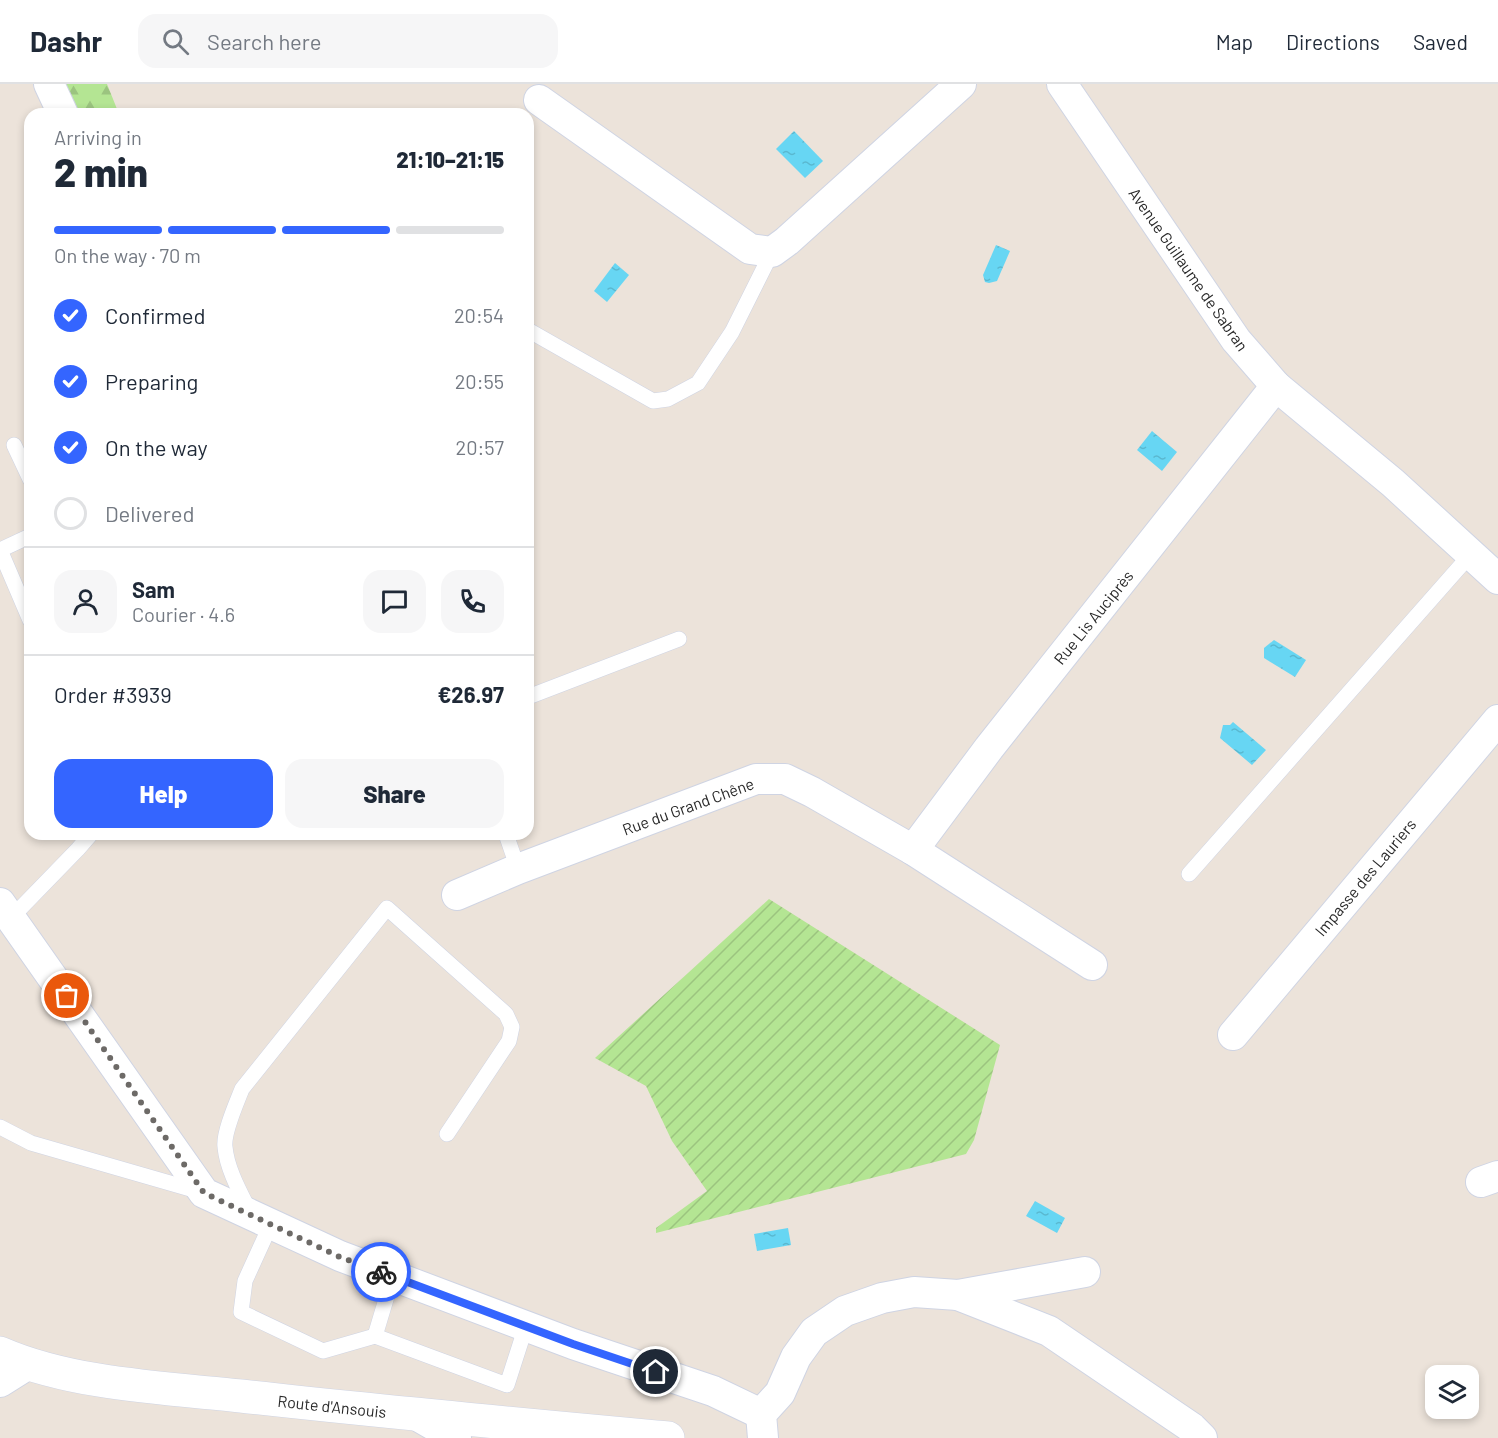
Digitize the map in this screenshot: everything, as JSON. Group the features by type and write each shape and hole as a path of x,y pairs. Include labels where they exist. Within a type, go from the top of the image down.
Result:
{"street":[{"path":"49,84 60,108"},
{"path":"539,100 750,249 772,252 788,241 961,84"},
{"name":"Avenue Guillaume de Sabran","path":"1062,84 1236,340 1276,386 1393,483 1498,579"},
{"name":"Rue Lis Auciprès","path":"913,850 989,747 1276,386"},
{"name":"Impasse des Lauriers","path":"1233,1035 1498,720"},
{"name":"Rue du Grand Chêne","path":"457,895 518,869 756,779 785,779 913,850 1092,965"},
{"path":"6,911 204,1193 340,1257 573,1344 713,1391 762,1426 796,1357 814,1332 845,1311 882,1298 914,1292 958,1295 1085,1272"},
{"path":"958,1295 1049,1331 1192,1428 1202,1438"},
{"path":"0,1382 14,1359"},
{"name":"Route d'Ansouis","path":"14,1359 75,1376 416,1416 668,1438"},
{"path":"416,1416 456,1438"}],"lane":[{"path":"534,333 653,401 668,399 698,383 732,332 772,252"},
{"path":"15,445 24,465"},
{"path":"24,539 0,550 24,606"},
{"path":"1189,874 1471,554"},
{"path":"534,695 680,639"},
{"path":"6,911 84,840"},
{"path":"508,840 518,869"},
{"path":"447,1134 509,1041 512,1027 506,1014 387,908 242,1089 232,1115 224,1145 234,1179 261,1219 245,1281 241,1312 323,1351 375,1336 507,1386 526,1326"},
{"path":"0,1127 32,1143 204,1193"},
{"path":"375,1336 393,1276"}],"green space":[{"path":"64,84 107,84 117,108 74,108"},
{"path":"769,899 1000,1045 974,1140 966,1154 656,1233 656,1228 707,1191 672,1141 646,1086 595,1058"}],"water":[{"path":"794,131 823,161 805,178 776,149"},
{"path":"996,245 1010,251 997,281 989,283 985,282 983,275"},
{"path":"615,263 629,275 607,302 594,291"},
{"path":"1152,431 1177,452 1162,471 1137,450"},
{"path":"1274,640 1306,660 1295,677 1264,658 1264,648"},
{"path":"1233,722 1266,750 1252,765 1220,738 1223,725 1230,725"},
{"path":"1035,1201 1065,1218 1057,1233 1026,1216"},
{"path":"788,1228 791,1245 757,1251 754,1234"}],"way so far":[{"path":"67,996 204,1193 340,1257 381,1272"}],"route":[{"path":"381,1272 573,1344 656,1372"}]}
